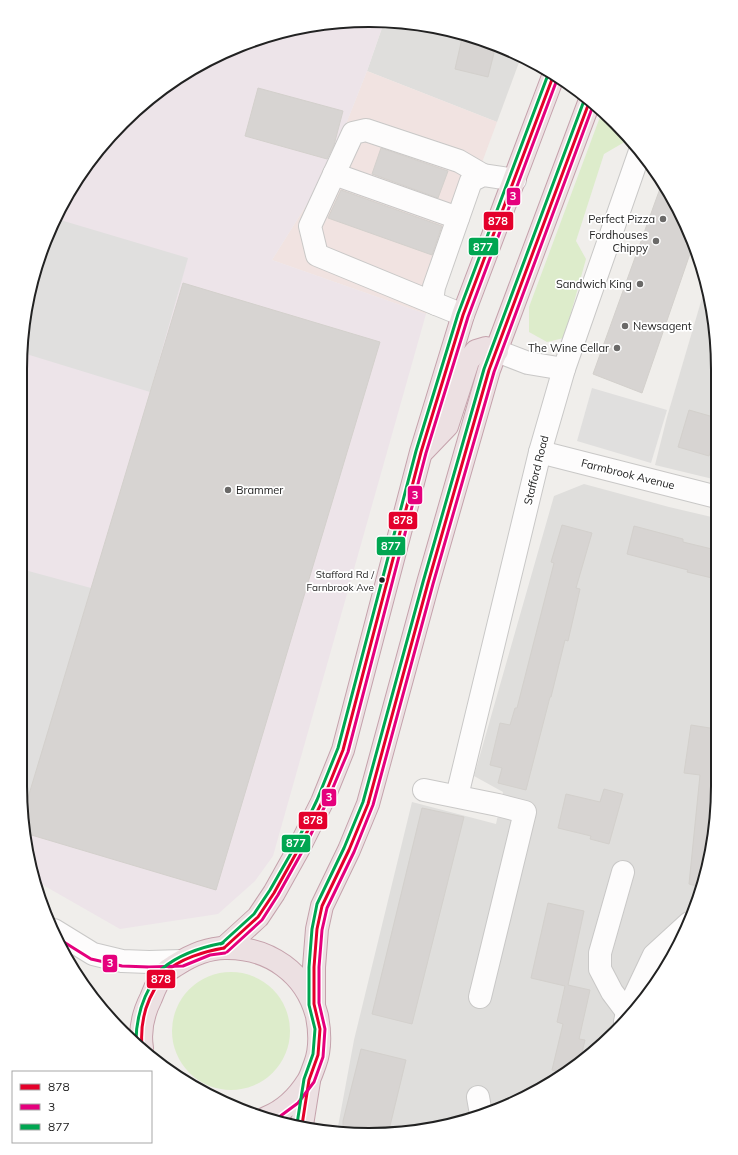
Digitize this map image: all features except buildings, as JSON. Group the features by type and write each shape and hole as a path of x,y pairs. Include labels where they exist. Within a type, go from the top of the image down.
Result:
{"highway":[{"path":"224,948 258,917 274,893 322,802 343,750 422,452 463,315 552,80"},
{"path":"303,1121 309,1080 318,1055 320,1029 314,1004 314,967 317,930 322,906 368,804 426,591 487,378 588,107"},
{"path":"422,452 447,426 468,361 476,351 486,348 497,351"},
{"path":"141,1041 144,1013 154,990 165,972 195,955 209,950 224,948 252,950 278,961 299,980 314,1004"},
{"path":"275,1114 294,1100 309,1080"}],"street":[{"path":"463,315 317,255 310,226 353,133 366,130 459,161 484,175 515,180"},
{"name":"Stafford Road","path":"457,796 540,452 564,369 638,158"},
{"path":"334,174 458,218"},
{"path":"436,304 432,301 434,287 471,181 484,175"},
{"path":"497,351 528,363 564,369"},
{"name":"Farmbrook Avenue","path":"540,452 711,495"},
{"path":"424,790 498,804 525,812 480,997"},
{"path":"623,872 600,953 600,970 624,1013"},
{"path":"61,934 93,954 122,962 182,962"},
{"path":"632,1004 654,955 677,934"}],"shaded area":[{"path":"382,28 414,30 458,39 479,45 519,62 497,122 367,71"},
{"path":"382,28 367,71 327,172 272,260 426,314 273,856 255,881 218,914 120,929 42,884 30,831 27,786 27,369 30,324 45,259 62,218 85,179 98,161 127,127 179,85 218,62 259,45 280,39 324,30"},
{"path":"367,71 497,122 426,314 272,260 327,172"},
{"path":"61,220 188,258 150,392 28,354 30,324 39,280 45,259"},
{"path":"703,296 708,324 710,347 711,479 655,465 667,417"},
{"path":"592,388 667,410 651,463 577,441"},
{"path":"584,484 711,517 710,808 704,853 693,896 676,937 653,976 640,994 611,1028 559,1070 520,1093 479,1110 458,1116 414,1125 391,1127 369,1128 338,1126 354,1040 412,802 496,824 503,792 474,776 554,496"},
{"path":"27,571 91,588 28,799"}],"green space":[{"path":"600,117 624,142 604,154 576,241 586,259 564,338 547,342 529,332 529,307"},
{"path":"231,972 242,973 254,977 273,989 285,1008 289,1020 289,1042 285,1054 273,1073 254,1085 242,1089 231,1090 220,1089 208,1085 189,1073 177,1054 173,1042 172,1031 173,1020 177,1008 189,989 208,977 220,973"}],"transit line":[{"name":"877","path":"221,944 254,914 270,890 294,848 317,800 338,748 416,451 458,314 547,77"},
{"name":"878","path":"224,948 258,917 274,893 322,802 343,750 421,452 463,315 552,80"},
{"name":"3","path":"227,952 262,920 278,895 326,804 348,752 426,453 468,317 556,83"},
{"name":"877","path":"298,1120 304,1079 313,1054 315,1029 309,1005 309,967 312,929 317,904 344,848 363,802 423,582 484,369 583,103"},
{"name":"878","path":"303,1121 309,1080 318,1055 320,1029 314,1004 314,967 317,929 322,906 349,850 368,804 428,583 489,370 588,107"},
{"name":"3","path":"280,1116 298,1103 314,1082 323,1057 325,1029 319,1003 319,967 322,930 327,908 354,852 373,805 433,584 494,372 591,110"},
{"name":"3","path":"65,943 91,959 122,966 183,966 210,955 225,953"},
{"name":"877","path":"136,1036 141,1008 147,992 161,970 184,955 199,949 223,943"},
{"name":"878","path":"142,1041 142,1029 145,1012 151,996 164,974 185,960 209,951 224,948"}],"place":[{"name":"Perfect Pizza","path":"663,219"},
{"name":"Fordhouses Chippy","path":"656,241"},
{"name":"Sandwich King","path":"640,284"},
{"name":"Newsagent","path":"625,326"},
{"name":"The Wine Cellar","path":"617,348"},
{"name":"Brammer","path":"228,490"},
{"name":"Stafford Rd / Farnbrook Ave","path":"382,580"}]}
